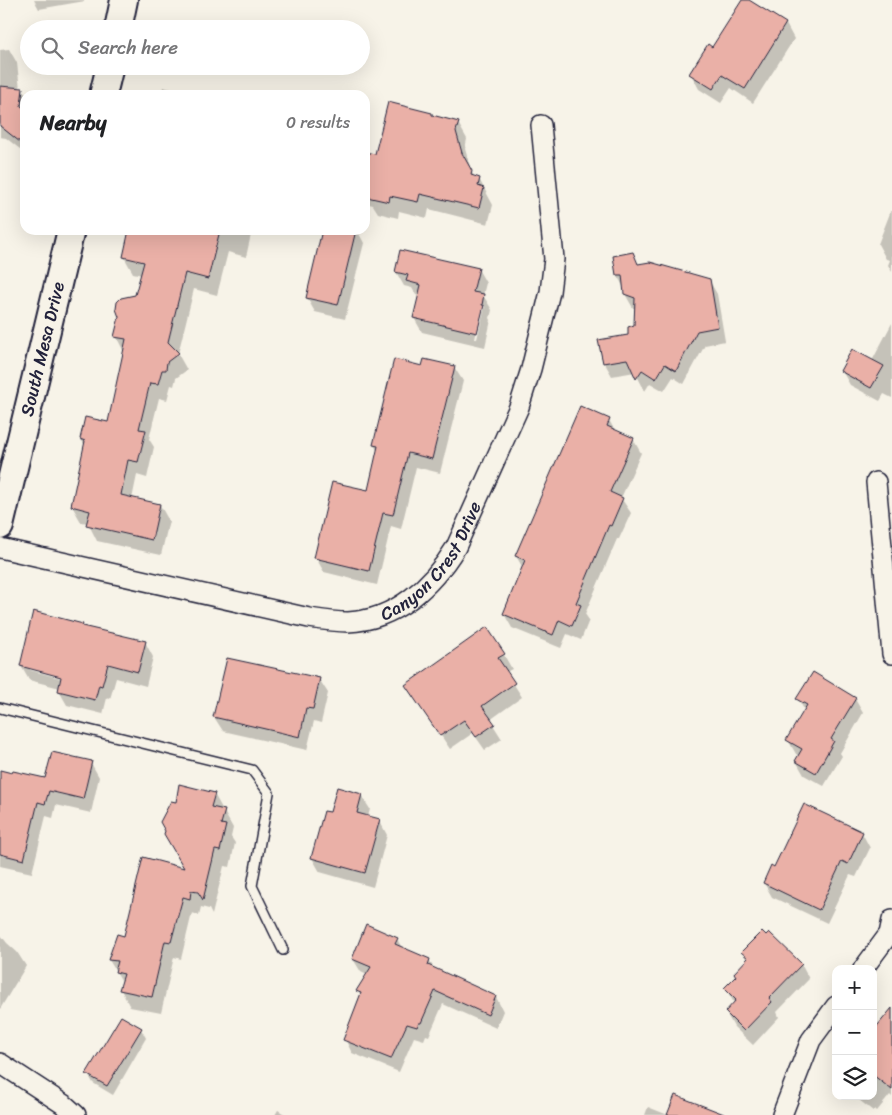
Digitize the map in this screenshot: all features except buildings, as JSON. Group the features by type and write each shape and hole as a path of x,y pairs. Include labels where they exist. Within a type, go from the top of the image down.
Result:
{"street":[{"path":"120,20 124,0"},
{"path":"104,90 108,75"},
{"name":"Canyon Crest Drive","path":"0,548 329,621 347,622 382,615 416,596 444,567 456,547 519,407 532,369 550,292 554,259 542,125"},
{"name":"South Mesa Drive","path":"0,526 70,235"},
{"path":"876,482 892,654"},
{"path":"866,965 889,934 892,920"},
{"path":"782,1115 811,1040 833,1010"},
{"path":"0,1063 66,1106 76,1115"}],"lane":[{"path":"0,708 252,770 269,793 252,886 283,950"}]}
